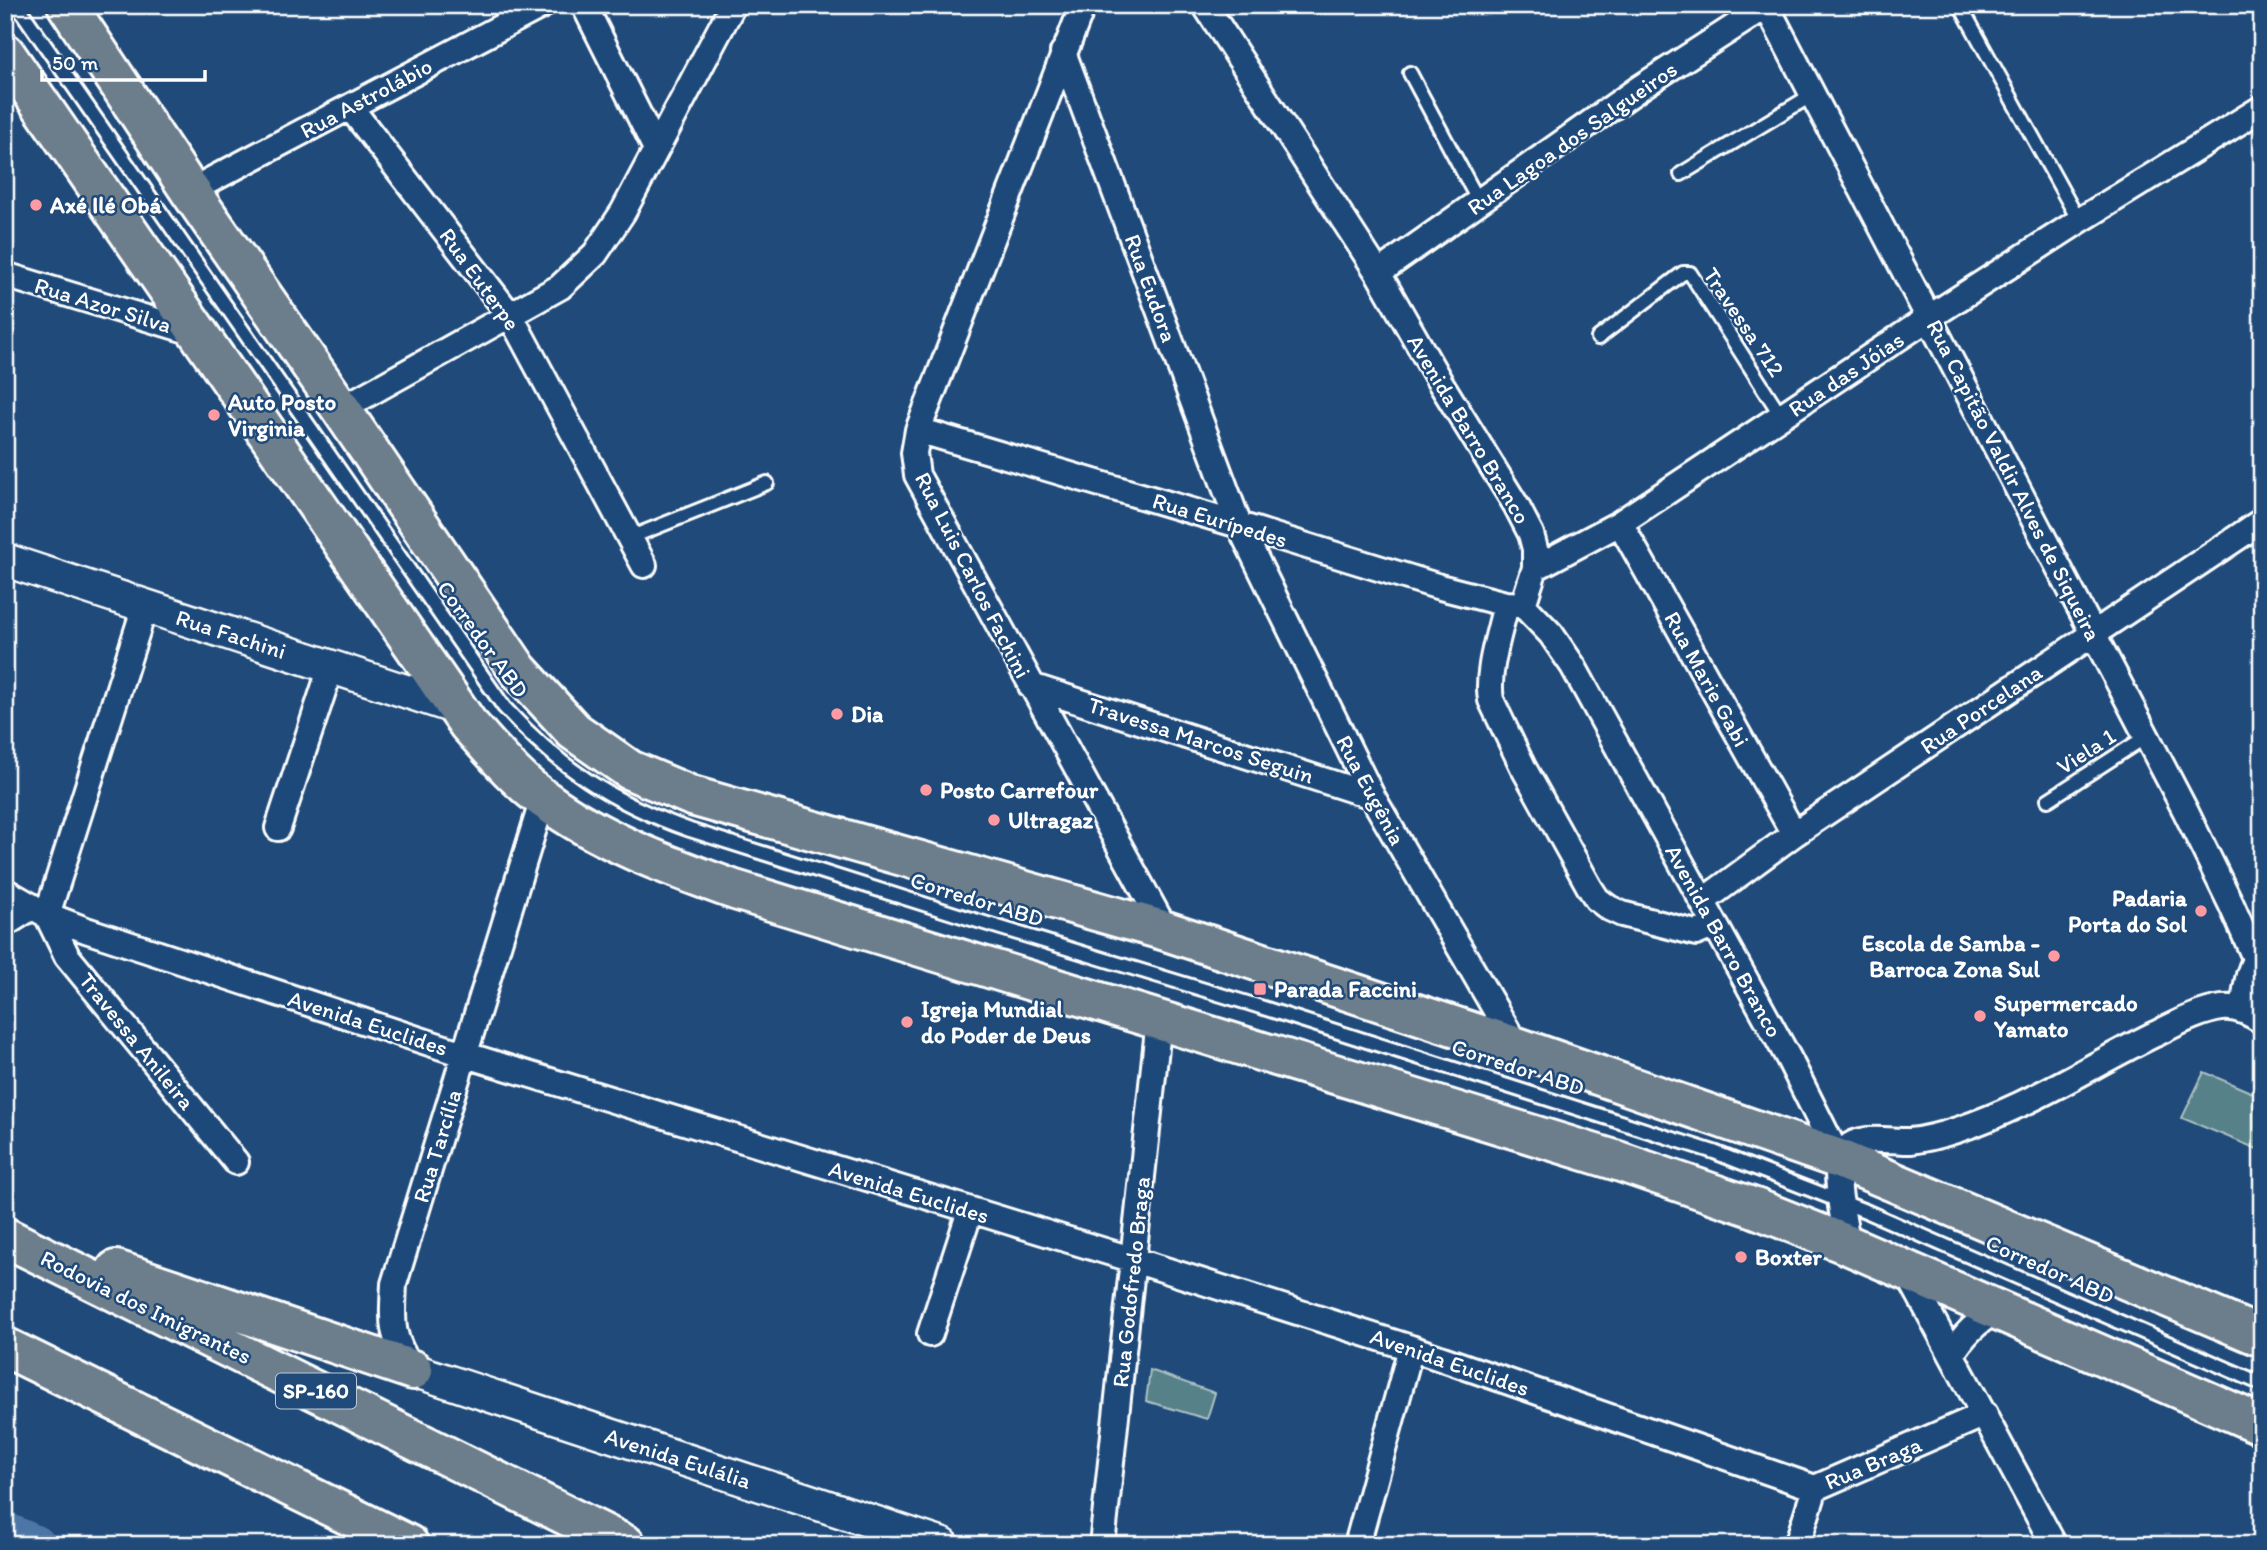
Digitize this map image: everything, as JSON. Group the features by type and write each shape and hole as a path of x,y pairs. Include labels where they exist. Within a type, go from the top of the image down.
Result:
{"main road":[{"path":"67,5 190,191 518,670 574,731 630,770 692,796 1166,931 1517,1047 1839,1159 2262,1337"},
{"path":"5,53 468,724 543,799 596,832 657,861 735,890 1618,1161 1755,1208 1848,1245 2262,1426"},
{"path":"5,1235 412,1370"},
{"name":"Rodovia dos Imigrantes","path":"5,1235 626,1545"},
{"path":"5,1347 409,1545"}],"street":[{"name":"Rua Astrolábio","path":"190,191 543,5"},
{"path":"584,5 655,147"},
{"path":"341,409 560,287 595,254 623,212 655,147 733,5"},
{"name":"Avenida Barro Branco","path":"1205,5 1378,274 1440,382 1516,505 1531,534 1535,549 1535,568 1515,605 1551,634 1573,666 1800,1080 1839,1159"},
{"name":"Rua Lagoa dos Salgueiros","path":"1378,274 1642,87 1767,6"},
{"name":"Rua Capitão Valdir Alves de Siqueira","path":"1767,6 2094,633 2258,955"},
{"name":"Rua Luis Carlos Fachini","path":"1087,8 1063,52 918,430 914,453 917,475 1166,931"},
{"name":"Rua Eudora","path":"1063,52 1239,524"},
{"name":"Rua Euterpe","path":"350,107 510,315 644,565"},
{"name":"Rua das Jóias","path":"1535,568 1620,523 1930,317 2262,108"},
{"name":"Rua Azor Silva","path":"5,275 200,334"},
{"name":"Rua Eurípedes","path":"918,430 1239,524 1440,587 1515,605"},
{"name":"Rua Porcelana","path":"1703,901 1794,834 2262,521"},
{"name":"Rua Marie Gabi","path":"1620,523 1794,834"},
{"name":"Rua Eugênia","path":"1239,524 1372,796 1517,1047"},
{"name":"Rua Fachini","path":"5,560 457,708"},
{"path":"1515,605 1491,673 1491,700 1523,767 1590,888 1603,904 1622,914 1696,933 1715,925"},
{"path":"5,924 39,911 145,606"},
{"path":"278,828 331,667"},
{"name":"Travessa Marcos Seguin","path":"1031,686 1372,796"},
{"name":"Rua Tarcília","path":"412,1370 398,1349 392,1318 394,1284 543,799"},
{"name":"Avenida Euclides","path":"5,891 39,911 466,1055 1411,1348 1815,1488"},
{"name":"Travessa Anileira","path":"39,911 67,956 236,1161"},
{"path":"1848,1245 1840,1200 1839,1159 1847,1148 1864,1141 1912,1140 1944,1133 2000,1114 2063,1084 2175,1024 2221,1008 2252,1016 2248,981 2258,955"},
{"name":"Rua Godofredo Braga","path":"1102,1545 1159,1020"},
{"path":"930,1334 970,1211"},
{"path":"1908,1272 2054,1545"},
{"path":"1952,1354 1961,1338 1977,1322 1997,1310"},
{"path":"1357,1545 1411,1348"},
{"name":"Avenida Eulália","path":"412,1370 943,1545"},
{"name":"Rua Braga","path":"1797,1545 1815,1488 1985,1414"}],"lane":[{"name":"Corredor ABD","path":"17,5 504,707 529,735 557,760 588,782 643,812 690,830 1254,1005 1714,1152 1840,1200 2262,1384"},
{"path":"1960,5 2079,221"},
{"path":"1410,73 1479,202"},
{"path":"1681,174 1812,95"},
{"name":"Travessa 712","path":"1598,338 1683,273 1690,273 1782,417"},
{"path":"629,538 766,483"},
{"name":"Viela 1","path":"2048,800 2147,736"}],"green space":[{"path":"2204,1072 2262,1097 2262,1151 2182,1118"},
{"path":"1150,1370 1215,1393 1207,1419 1146,1401"}],"waterway":[{"path":"5,1531 37,1545"}],"place":[{"name":"Axé Ilé Obá","path":"36,205"},
{"name":"Auto Posto Virginia","path":"214,415"},
{"name":"Dia","path":"837,714"},
{"name":"Posto Carrefour","path":"926,790"},
{"name":"Ultragaz","path":"994,820"},
{"name":"Padaria Porta do Sol","path":"2201,911"},
{"name":"Escola de Samba - Barroca Zona Sul","path":"2054,956"},
{"name":"Parada Faccini","path":"1260,989"},
{"name":"Supermercado Yamato","path":"1980,1016"},
{"name":"Igreja Mundial do Poder de Deus","path":"907,1022"},
{"name":"Boxter","path":"1741,1257"}]}
